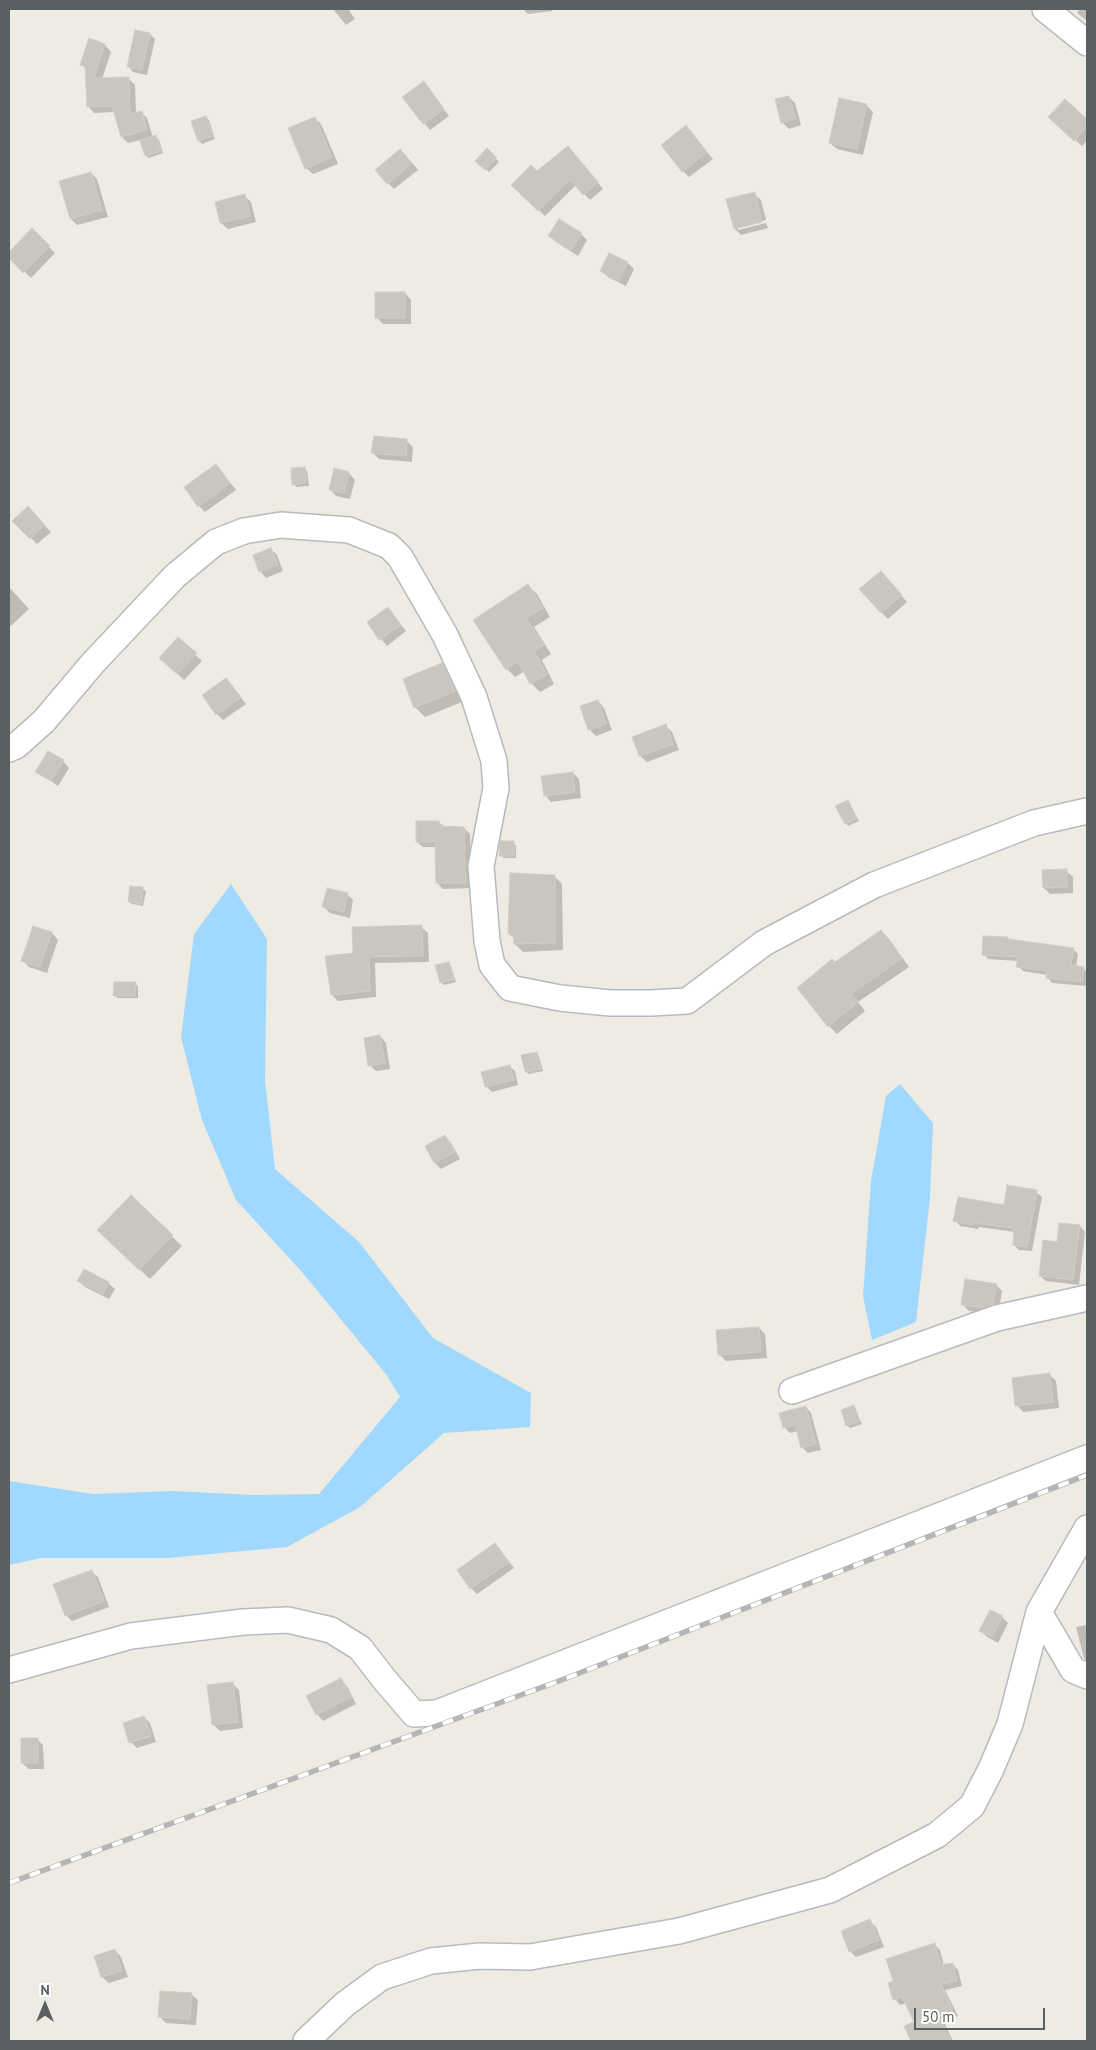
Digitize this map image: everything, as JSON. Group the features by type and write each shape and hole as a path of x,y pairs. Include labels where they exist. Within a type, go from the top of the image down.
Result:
{"street":[{"path":"1045,9 1087,43"},
{"path":"9,749 16,746 44,721 93,663 175,576 216,542 244,531 281,526 349,530 389,546 400,557 445,635 474,697 494,762 496,788 481,866 492,965 510,988 560,998 610,1003 687,1001 764,943 874,885 1034,822 1087,811"},
{"path":"792,1391 997,1318 1087,1298"},
{"path":"9,1670 131,1636 243,1622 288,1620 331,1630 360,1648 384,1680 414,1714 437,1713 1087,1458"},
{"path":"306,2041 345,2004 382,1978 431,1961 480,1956 530,1956 679,1931 830,1890 937,1835 972,1806 991,1768 1010,1724 1039,1612 1087,1528"},
{"path":"1039,1612 1073,1670 1087,1676"}],"water":[{"path":"231,884 267,939 265,1080 275,1169 359,1242 433,1338 531,1393 530,1427 444,1433 360,1507 287,1547 168,1558 41,1558 9,1565 9,1481 93,1494 173,1491 254,1495 319,1494 400,1397 386,1374 301,1271 236,1200 202,1120 181,1037 194,934"},
{"path":"900,1084 933,1123 930,1198 916,1322 872,1340 863,1296 871,1181 886,1096"}],"building":[{"path":"135,30 150,33 142,70 127,67"},
{"path":"89,38 105,44 94,78 129,77 130,114 142,111 147,130 121,137 112,106 87,107 85,66 80,65"},
{"path":"424,81 444,109 423,124 402,97"},
{"path":"789,96 796,119 781,123 775,99"},
{"path":"839,98 867,104 857,149 829,143"},
{"path":"1065,99 1087,119 1087,127 1074,141 1048,117"},
{"path":"206,116 213,136 198,141 191,121"},
{"path":"315,117 332,157 305,169 288,128"},
{"path":"686,125 707,152 682,172 661,145"},
{"path":"156,135 161,151 145,156 140,141"},
{"path":"568,146 598,182 583,195 570,179 538,211 511,185 531,165 537,171"},
{"path":"487,148 497,158 485,170 475,161"},
{"path":"400,149 412,163 387,184 375,170"},
{"path":"91,172 102,210 70,219 59,181"},
{"path":"755,192 762,222 734,229 726,199"},
{"path":"245,194 250,216 220,223 215,202"},
{"path":"559,219 582,233 571,250 548,236"},
{"path":"32,228 50,246 23,273 9,258 9,252"},
{"path":"609,253 628,262 619,281 600,271"},
{"path":"375,292 405,292 405,318 375,318"},
{"path":"374,436 407,439 406,456 371,453"},
{"path":"216,464 230,483 198,507 184,487"},
{"path":"305,467 306,483 292,485 291,468"},
{"path":"334,468 349,472 344,493 329,490"},
{"path":"28,506 45,525 30,539 12,521"},
{"path":"271,548 278,565 259,572 253,555"},
{"path":"881,571 902,595 881,613 859,589"},
{"path":"528,584 543,608 526,618 544,645 534,651 547,675 530,684 518,661 506,670 473,620"},
{"path":"388,607 401,625 379,640 367,622"},
{"path":"178,637 197,653 177,674 159,658"},
{"path":"442,663 455,691 414,708 403,679"},
{"path":"226,678 241,697 216,715 202,695"},
{"path":"598,700 606,724 588,730 580,706"},
{"path":"666,724 673,744 639,756 632,737"},
{"path":"48,751 64,760 51,781 35,772"},
{"path":"573,772 575,792 544,796 541,776"},
{"path":"848,800 857,818 845,824 835,806"},
{"path":"416,821 439,821 439,826 464,827 466,883 436,883 435,842 416,842"},
{"path":"500,841 514,841 514,856 499,856"},
{"path":"1067,869 1067,887 1043,888 1042,870"},
{"path":"510,873 555,875 555,943 514,944 513,934 508,934"},
{"path":"130,886 143,887 141,904 128,902"},
{"path":"327,888 348,893 344,912 322,907"},
{"path":"422,925 423,956 369,957 370,991 331,995 325,956 353,953 352,927"},
{"path":"33,926 52,932 40,967 21,961"},
{"path":"881,930 902,958 851,994 858,1002 828,1027 797,988 832,959 835,962"},
{"path":"983,936 1008,937 1008,939 1074,948 1071,965 1084,967 1082,982 1046,978 1047,971 1016,967 1018,957 982,955"},
{"path":"449,962 454,979 440,983 435,965"},
{"path":"114,982 136,982 135,996 113,996"},
{"path":"380,1035 385,1063 368,1066 364,1038"},
{"path":"537,1052 541,1069 525,1072 521,1055"},
{"path":"510,1065 514,1080 485,1087 481,1072"},
{"path":"445,1135 455,1152 434,1163 425,1146"},
{"path":"1007,1185 1037,1190 1027,1247 1013,1245 1014,1228 974,1223 973,1225 953,1221 958,1197 1004,1205"},
{"path":"131,1195 173,1235 139,1270 97,1230"},
{"path":"1059,1223 1080,1225 1073,1280 1039,1276 1043,1240 1057,1242"},
{"path":"84,1269 109,1282 103,1294 77,1281"},
{"path":"965,1279 997,1284 993,1304 983,1308 961,1305"},
{"path":"759,1327 761,1352 718,1355 716,1330"},
{"path":"1050,1373 1053,1402 1015,1406 1012,1378"},
{"path":"854,1405 860,1421 846,1426 841,1410"},
{"path":"806,1406 816,1444 801,1448 795,1425 783,1428 779,1413"},
{"path":"495,1543 509,1562 470,1589 457,1570"},
{"path":"92,1570 104,1601 65,1616 53,1584"},
{"path":"990,1610 1003,1616 992,1637 979,1631"},
{"path":"341,1678 351,1697 316,1715 306,1696"},
{"path":"233,1682 238,1722 212,1725 207,1685"},
{"path":"144,1716 151,1736 129,1743 123,1723"},
{"path":"21,1738 38,1738 38,1763 21,1763"},
{"path":"870,1919 879,1940 849,1952 841,1931"},
{"path":"935,1943 941,1965 953,1963 957,1981 941,1984 953,2011 939,2016 951,2041 911,2041 904,2026 914,2022 902,1997 893,2000 888,1983 893,1981 886,1959"},
{"path":"115,1949 122,1971 101,1977 94,1956"},
{"path":"160,1991 192,1993 190,2019 158,2017"}],"railway":[{"path":"9,1883 559,1681 1087,1475"}]}
